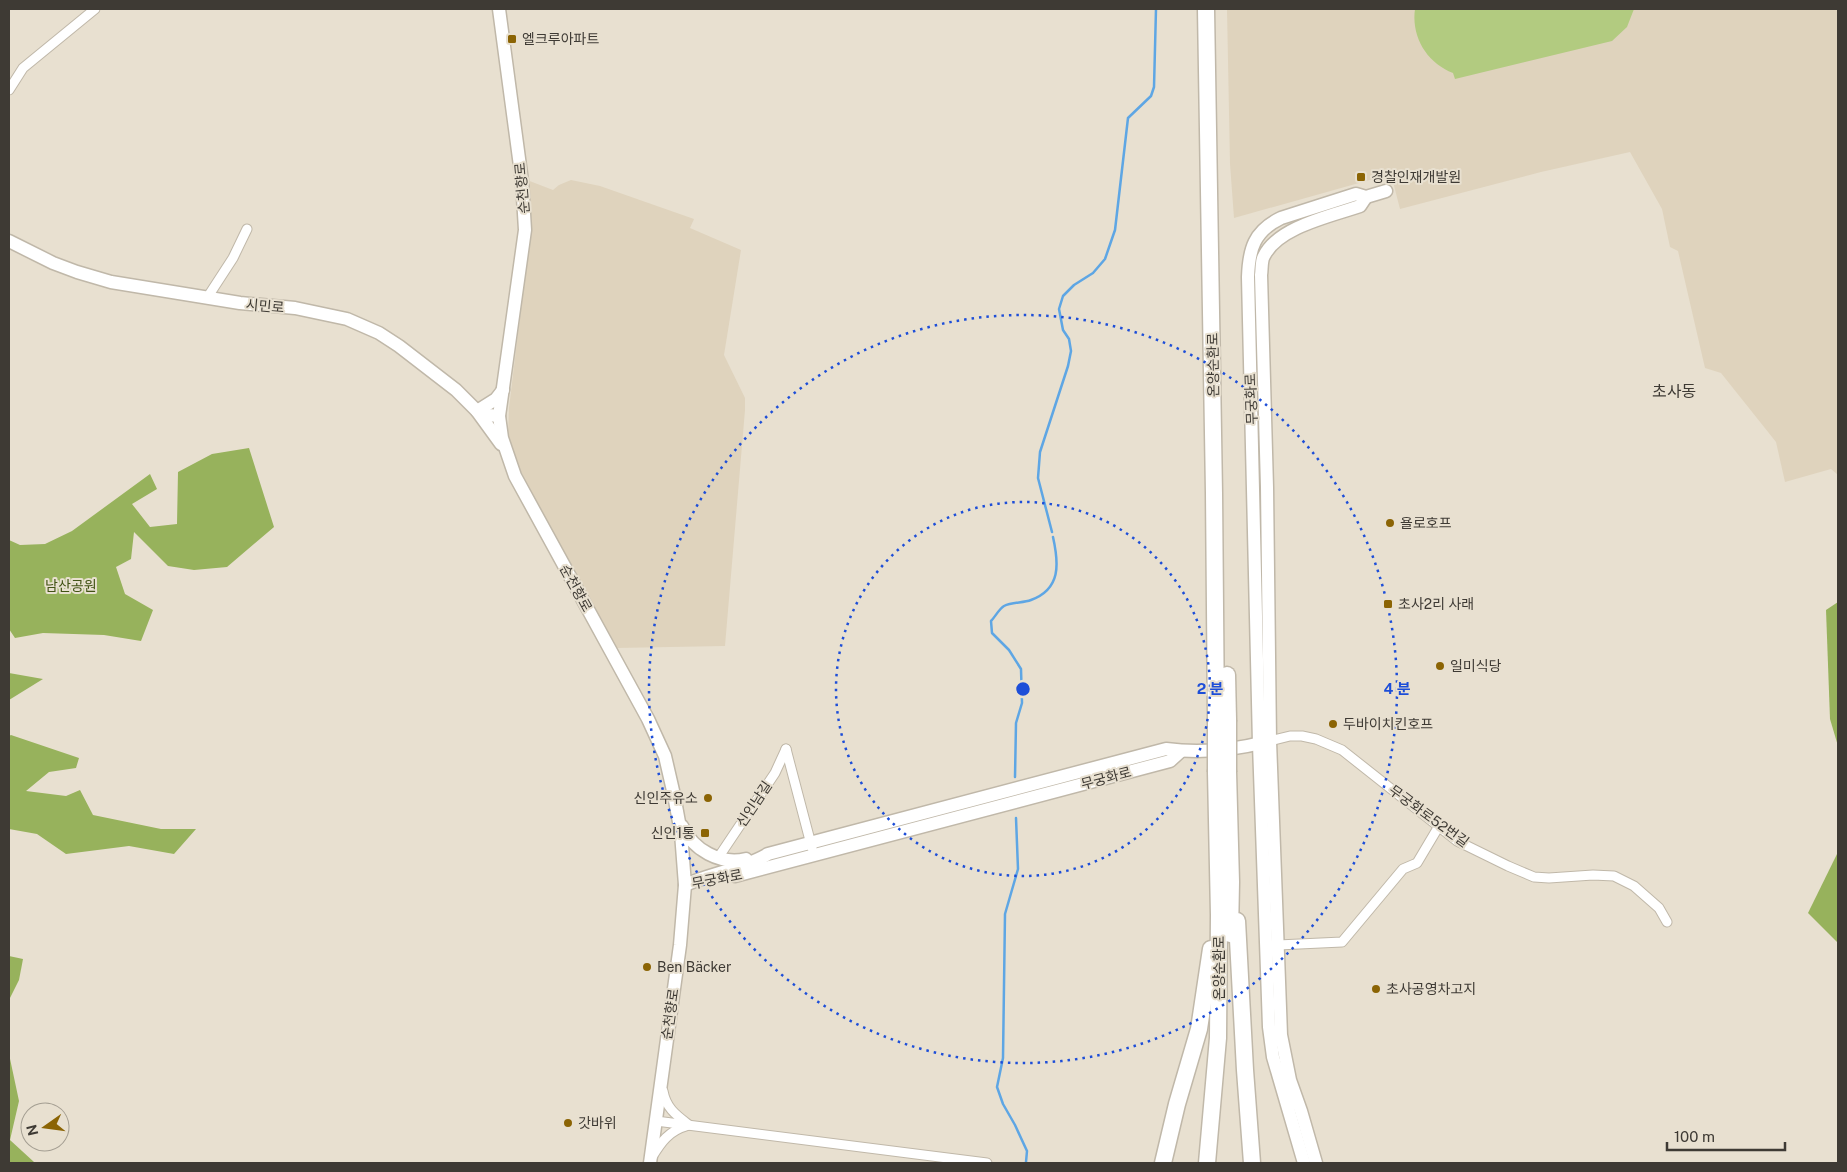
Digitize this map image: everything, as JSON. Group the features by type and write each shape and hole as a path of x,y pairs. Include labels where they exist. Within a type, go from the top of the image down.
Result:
{"highway":[{"name":"온양순환로","path":"1206,9 1214,453 1222,721"},
{"name":"온양순환로","path":"1215,9 1222,721"},
{"path":"1222,721 1222,772"},
{"name":"온양순환로","path":"1217,1163 1227,1059 1231,882 1222,772"},
{"name":"온양순환로","path":"1207,1163 1218,1038 1222,772"},
{"path":"1231,882 1238,922 1244,1070 1252,1163"},
{"path":"1162,1160 1199,1029 1210,950 1219,915"}],"street":[{"path":"9,90 23,68 96,9"},
{"name":"순천향로","path":"499,9 522,181 525,230 499,416 505,451 515,476 648,719 665,756 681,833 685,885 680,945 651,1161"},
{"name":"무궁화로","path":"685,885 707,883 812,849 1166,749 1180,751 1240,748 1265,742 1248,277 1249,255 1255,240 1270,223 1296,212 1356,194 1366,197 1386,191"},
{"path":"208,298 233,258 247,229"},
{"name":"시민로","path":"9,240 53,263 112,282 208,298 304,310 338,317 379,333 400,346 456,390 477,411 505,451"},
{"path":"477,411 496,399 504,388"},
{"path":"477,411 499,416"},
{"name":"무궁화로52번길","path":"1265,742 1290,736 1302,736 1316,739 1342,750 1457,841 1534,877 1614,876 1634,886 1659,908 1668,922"},
{"path":"1265,742 1278,945 1281,1035 1285,1056 1316,1163"},
{"path":"1265,742 1269,1027 1273,1058 1304,1163"},
{"name":"신인남길","path":"718,858 775,773 786,748 812,849"},
{"path":"679,818 684,830 698,847 718,858 740,860 768,854"},
{"path":"1278,945 1342,942 1402,869 1417,863 1438,826"},
{"name":"무궁화로","path":"685,885 705,876 757,861 768,854 812,849"},
{"path":"661,1082 664,1100 671,1111 689,1125"},
{"path":"656,1121 987,1163"},
{"path":"651,1161 661,1143 670,1134 689,1125"}],"shaded area":[{"name":"경찰인재개발원","path":"1227,9 1838,9 1838,475 1831,469 1785,482 1776,442 1721,373 1705,368 1678,251 1670,247 1662,209 1630,152 1541,172 1400,209 1391,174 1234,218 1230,164"},
{"path":"527,180 553,190 571,180 600,186 694,219 690,228 741,250 724,355 745,398 725,646 616,648 531,493 513,454 508,434 509,408 529,243"}],"green space":[{"path":"1415,9 1634,9 1627,27 1612,41 1455,79 1453,73 1436,63 1423,48 1418,39 1414,19"},
{"name":"남산공원","path":"249,448 274,527 227,567 194,570 168,566 134,532 131,559 116,567 125,594 153,610 141,641 104,635 43,633 15,638 9,629 9,540 20,545 45,544 72,531 150,474 157,489 132,504 150,527 177,524 178,472 212,454"},
{"path":"1838,602 1838,746 1830,719 1826,610"},
{"path":"9,673 43,679 9,700"},
{"path":"11,735 79,758 76,768 49,772 26,791 66,796 80,790 93,815 161,829 196,829 174,854 129,846 66,854 37,834 9,829 9,736"},
{"path":"1838,852 1838,943 1808,913"},
{"path":"9,956 23,959 19,980 9,1000"},
{"path":"9,1054 19,1101 10,1140 20,1149 20,1152 23,1152 34,1162 9,1163"}],"waterway":[{"path":"1052,532 1038,478 1040,452 1068,366 1071,351 1069,339 1063,330 1059,309 1063,296 1074,285 1093,273 1105,259 1115,230 1128,118 1151,96 1154,87 1156,9"},
{"path":"1015,777 1016,723 1022,703 1021,669 1009,650 992,633 991,621 1004,606 1031,600 1048,589 1053,582 1057,566 1053,537"},
{"path":"1016,818 1018,869 1005,914 1003,1058 997,1087 1003,1104 1027,1151 1026,1162"}],"place":[{"name":"엘크루아파트","path":"512,39"},
{"name":"경찰인재개발원","path":"1361,177"},
{"name":"욜로호프","path":"1390,523"},
{"name":"초사2리 사래","path":"1388,604"},
{"name":"일미식당","path":"1440,666"},
{"name":"두바이치킨호프","path":"1333,724"},
{"name":"신인주유소","path":"708,798"},
{"name":"신인1통","path":"705,833"},
{"name":"Ben Bäcker","path":"647,967"},
{"name":"초사공영차고지","path":"1376,989"},
{"name":"갓바위","path":"568,1123"}],"district":[{"name":"초사동","path":"1674,391"}]}
